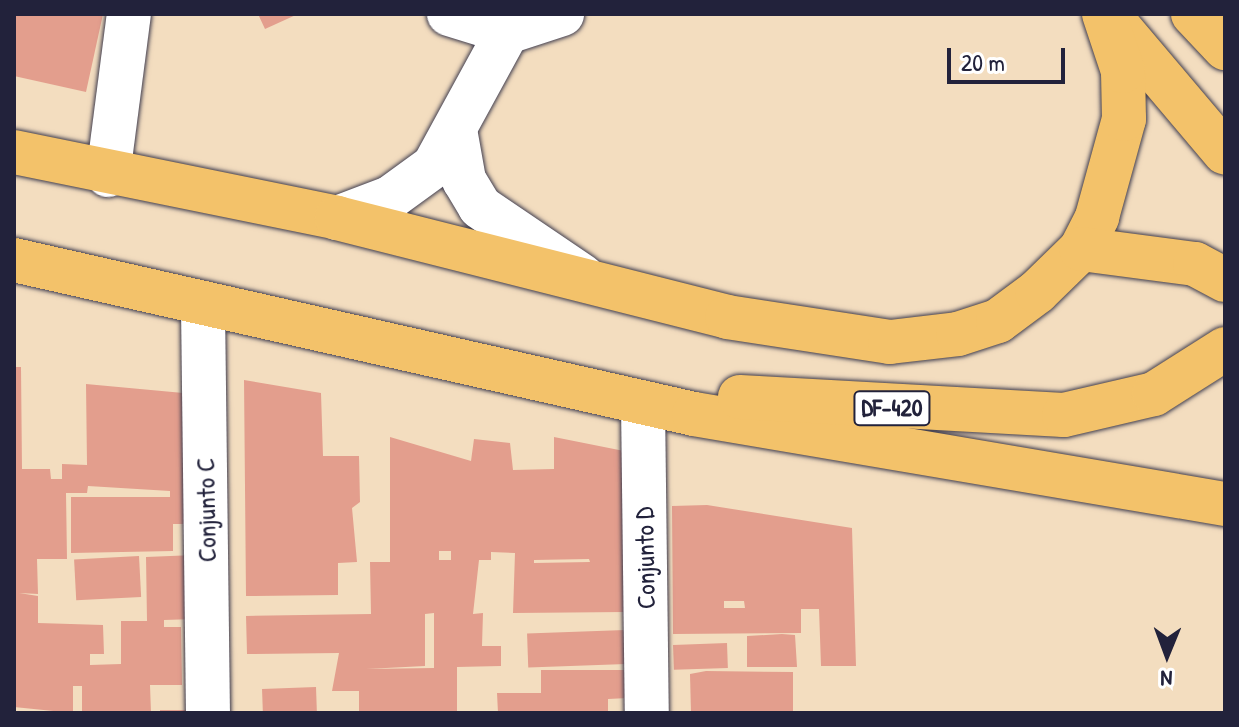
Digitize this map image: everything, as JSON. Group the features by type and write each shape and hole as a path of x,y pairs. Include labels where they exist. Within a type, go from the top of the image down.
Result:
{"main road":[{"path":"14,152 108,175 337,218 582,276 727,317 890,342 958,334 998,321 1081,249 1113,175 1124,119 1123,71 1106,14"},
{"path":"1106,14 1225,153"},
{"path":"1193,14 1225,48"},
{"path":"1081,249 1195,264 1225,280"},
{"name":"DF-420","path":"14,260 203,306 581,383 643,403"},
{"name":"DF-420","path":"581,383 1024,417 1115,404 1211,360"},
{"path":"643,403 1225,504"}],"street":[{"path":"108,175 129,14"},
{"path":"451,14 507,32 562,14"},
{"path":"337,218 420,178 456,135 507,32"},
{"path":"456,135 464,180 480,207 582,276"},
{"name":"Conjunto C","path":"203,306 208,713"},
{"name":"Conjunto D","path":"643,403 647,713"}],"building":[{"path":"14,14 103,14 86,92 14,76"},
{"path":"258,14 298,14 265,29"},
{"path":"14,367 21,367 22,469 50,469 51,479 62,479 62,464 87,465 86,384 194,394 198,524 173,524 173,551 71,553 71,497 170,497 170,491 88,486 87,493 66,493 67,559 37,559 38,594 19,593 38,596 38,623 103,625 104,654 90,654 90,665 121,664 121,621 147,621 146,557 195,555 195,619 164,620 164,627 181,627 182,685 150,685 151,713 82,713 82,686 73,686 73,713 14,707"},
{"path":"244,380 321,393 323,456 359,456 360,502 352,508 357,562 338,563 338,595 246,596"},
{"path":"390,437 471,461 474,439 510,443 513,470 554,469 554,437 634,453 625,612 513,613 515,553 491,552 491,560 479,560 473,614 483,613 482,646 501,646 501,666 457,667 457,713 359,713 359,691 332,691 339,653 247,654 246,616 371,614 370,562 390,562","holes":["439,551 451,551 451,560 439,560","589,559 590,562 534,563 534,560","434,613 434,668 366,669 425,666 425,614"]},
{"path":"707,505 852,528 856,666 821,666 819,609 801,609 801,633 673,634 672,506","holes":["724,601 744,601 745,608 724,608"]},
{"path":"139,556 141,597 76,600 74,559"},
{"path":"625,630 626,664 528,667 527,633"},
{"path":"795,635 797,667 747,667 747,636"},
{"path":"727,643 728,668 674,670 673,645"},
{"path":"541,670 627,670 628,698 608,699 608,713 498,713 497,693 541,693"},
{"path":"706,671 793,672 793,713 691,713 690,674"},
{"path":"316,687 317,713 263,713 262,689"},
{"path":"160,710 189,710 189,713 160,713"}]}
